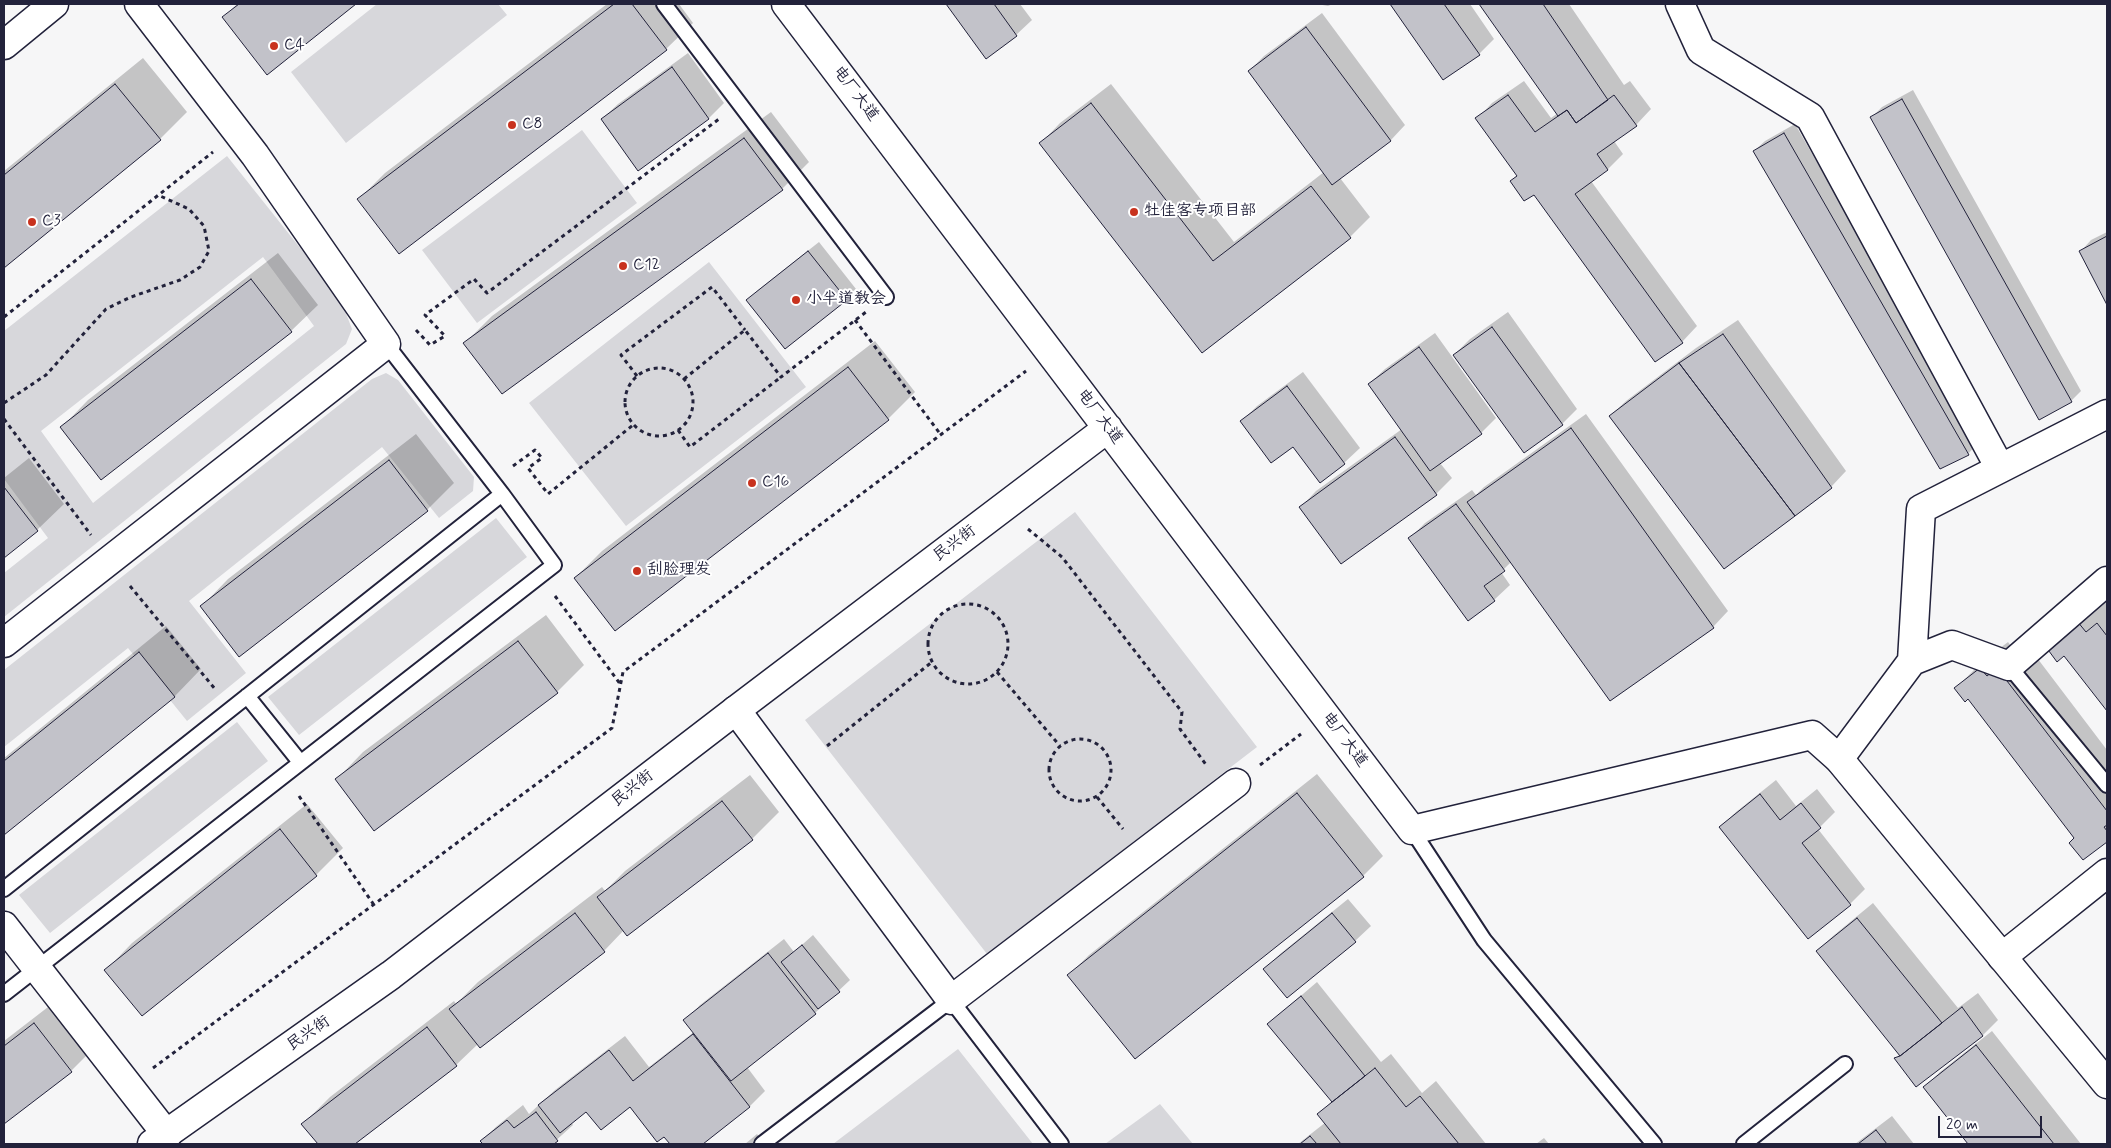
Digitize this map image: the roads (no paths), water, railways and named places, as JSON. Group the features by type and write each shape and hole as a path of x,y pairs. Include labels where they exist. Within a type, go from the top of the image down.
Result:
{"street":[{"path":"4,44 54,4"},
{"path":"4,643 386,344 238,132 139,4"},
{"name":"电厂大道","path":"786,4 1412,830"},
{"path":"1680,4 1701,50 1810,117 2000,468"},
{"path":"1912,661 1921,509 2107,414"},
{"name":"民兴街","path":"163,1141 247,1078 392,975 736,710 1108,428"},
{"path":"1839,759 1912,661 1952,645 2008,666 2107,581"},
{"path":"736,710 951,1000 1231,787"},
{"path":"1412,830 1812,735 1839,759 2107,1084"},
{"path":"2002,957 2107,873"},
{"path":"4,926 129,1086 163,1141"}],"lane":[{"path":"664,4 886,297"},
{"path":"4,994 554,565 493,482 386,344"},
{"path":"4,889 502,494"},
{"path":"2008,666 2107,785"},
{"path":"247,696 300,762"},
{"path":"1412,830 1484,940 1654,1144"},
{"path":"762,1144 951,1000 1061,1144"},
{"path":"1744,1144 1845,1064"}],"place":[{"name":"C4","path":"274,46"},
{"name":"C8","path":"512,125"},
{"name":"牡佳客专项目部","path":"1134,212"},
{"name":"C3","path":"32,222"},
{"name":"C12","path":"623,266"},
{"name":"小半道教会","path":"796,300"},
{"name":"C16","path":"752,483"},
{"name":"刮脸理发","path":"637,571"}]}
